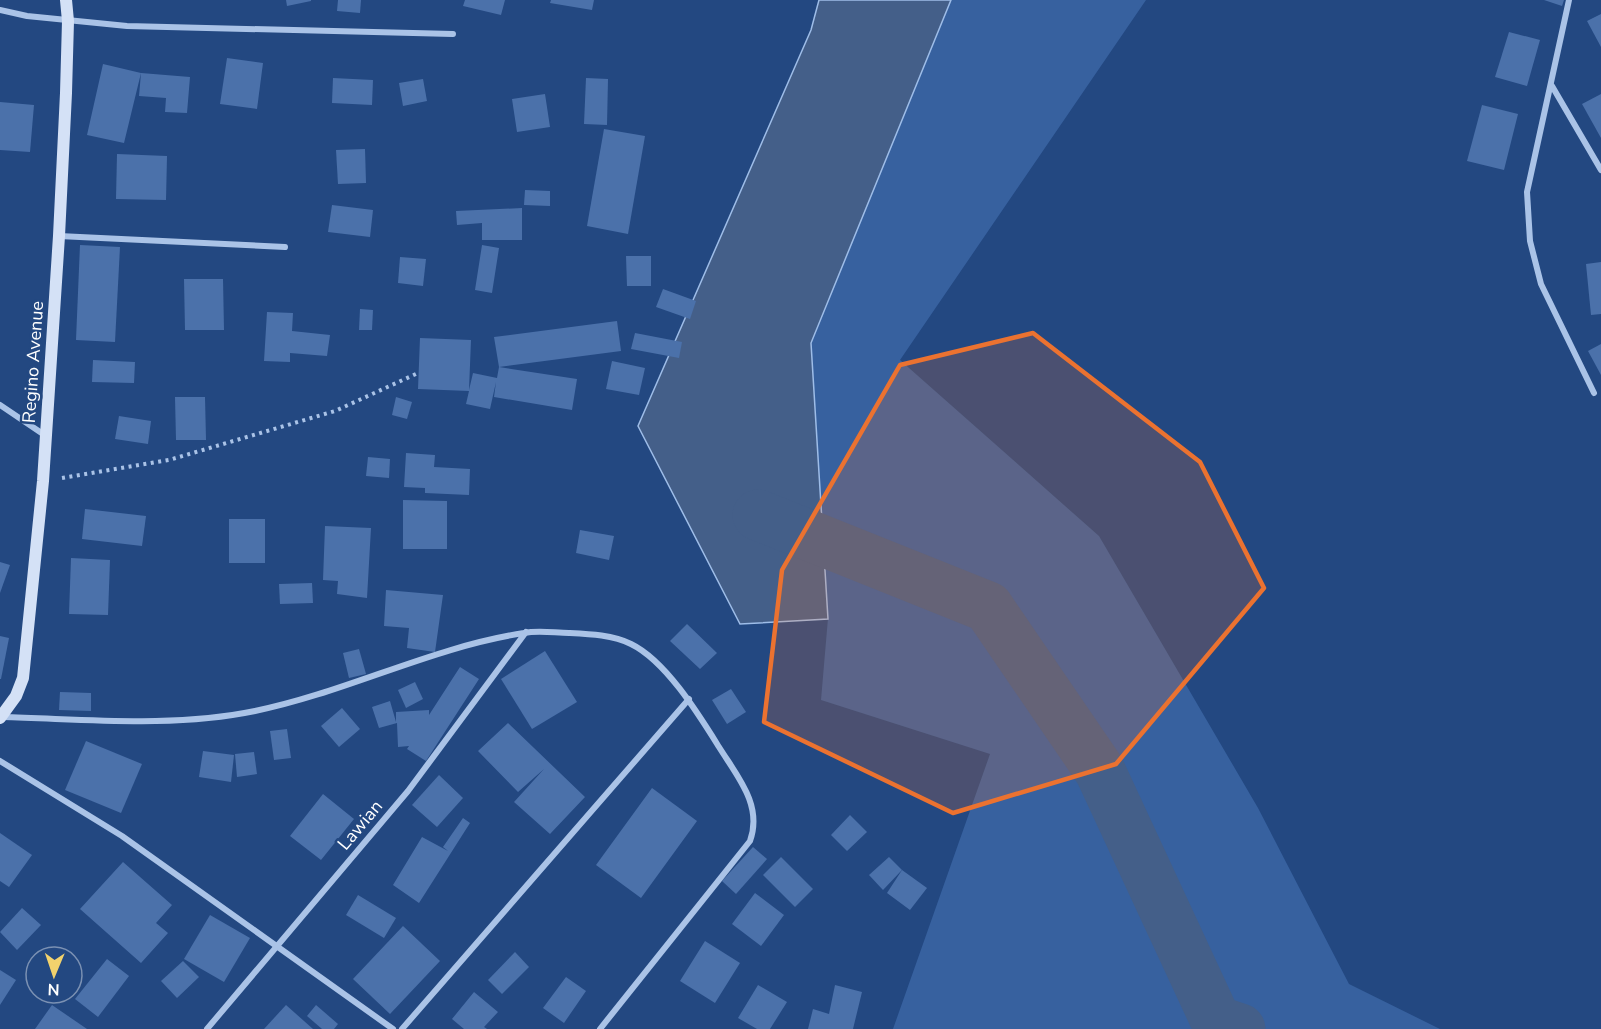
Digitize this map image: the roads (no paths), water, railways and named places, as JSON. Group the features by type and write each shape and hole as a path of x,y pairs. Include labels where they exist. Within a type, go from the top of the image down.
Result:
{"street":[{"name":"Regino Avenue","path":"1,717 16,696 23,678 43,481 59,236 68,21 66,0"},
{"path":"1569,0 1551,86 1534,151 1527,192 1530,241 1541,284 1594,393"},
{"path":"0,10 68,21 185,28 453,34"},
{"path":"1551,86 1601,170"},
{"path":"59,236 285,247"},
{"path":"0,405 46,436"},
{"path":"1,717 155,721 253,711 300,700 468,645 526,632 585,634 609,637 632,644 647,655 688,699 746,790 752,802 754,829 750,841 600,1029"},
{"name":"Lawian","path":"207,1029 408,791 526,632"},
{"path":"402,1029 688,699"},
{"path":"0,761 122,836 393,1029"}],"waterway":[{"path":"758,515 988,607 1100,771 1216,1021 1240,1029"}]}
